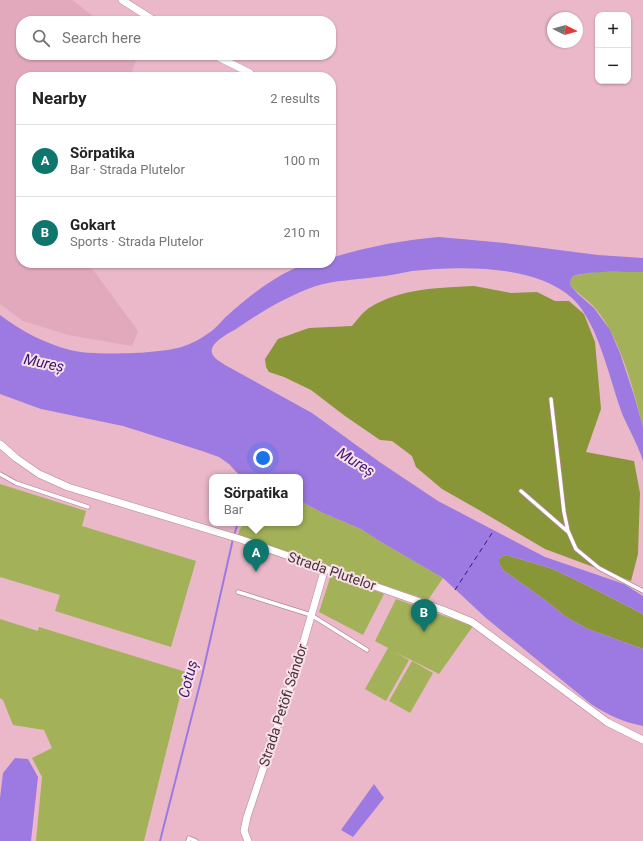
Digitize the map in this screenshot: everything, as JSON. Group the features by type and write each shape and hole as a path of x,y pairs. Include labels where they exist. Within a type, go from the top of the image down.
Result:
{"street":[{"path":"122,0 147,16"},
{"path":"224,60 248,72"},
{"name":"Strada Plutelor","path":"0,444 16,458 39,474 68,487 240,539 443,610 472,622 607,722 643,740"},
{"name":"Strada Petöfi Sándor","path":"246,840 244,831 247,817 292,682 325,568"}],"lane":[{"path":"551,400 564,512 568,531 576,549 599,568 643,591"},
{"path":"0,474 16,483 88,507"},
{"path":"521,491 568,531"},
{"path":"238,592 311,615 367,650"},
{"path":"188,841 189,838 196,841"}],"shaded area":[{"path":"0,0 72,0 93,16 16,16 16,60 136,60 132,72 16,72 16,268 92,268 138,331 132,346 68,335 23,321 0,304"}],"green space":[{"path":"594,272 643,272 643,427 625,364 612,334 595,308 570,285 573,276"},
{"path":"474,286 511,293 537,292 555,301 569,301 584,314 595,342 601,409 586,452 634,461 640,493 638,554 631,581 545,549 442,489 416,467 412,456 392,441 380,440 311,390 284,377 269,372 266,367 265,359 278,339 309,328 352,326 369,308 393,296 420,290"},
{"path":"0,484 86,511 82,526 196,561 171,647 55,611 60,595 0,577"},
{"path":"303,503 323,513 361,529 443,578 428,600 238,536 242,526 303,526"},
{"path":"506,555 553,569 643,614 643,649 588,629 566,617 503,570 499,563 499,559"},
{"path":"331,575 384,594 363,635 319,612"},
{"path":"396,599 473,626 439,674 395,652 409,660 386,701 365,689 388,648 375,641"},
{"path":"0,619 38,631 39,627 186,672 144,841 36,841 42,777 32,758 52,748 44,730 13,725 3,700 0,698"},
{"path":"412,661 433,673 410,713 389,701"}],"water":[{"name":"Mureș","path":"439,237 505,243 598,255 643,258 643,272 581,274 573,276 570,285 594,308 610,330 620,353 643,427 643,461 623,416 603,354 590,322 572,298 556,287 538,279 517,273 473,268 431,269 323,284 305,290 285,300 236,329 216,342 212,349 212,353 215,358 225,365 312,413 381,463 438,501 545,557 624,584 643,596 643,614 553,569 506,555 499,559 499,563 503,570 566,617 588,629 643,649 643,726 616,718 591,704 486,618 443,578 361,529 323,513 303,503 303,474 238,474 229,464 219,457 202,451 123,426 41,409 0,394 0,315 33,336 51,344 80,352 127,353 174,349 192,343 206,335 257,291 279,276 291,270 296,268 336,268 336,256 371,247"},
{"path":"15,758 28,759 38,777 31,841 0,841 0,798 3,773"},
{"path":"374,784 384,798 353,837 341,830"}],"waterway":[{"name":"Cotuș","path":"234,535 237,526"},
{"name":"Cotuș","path":"160,841 202,676 233,539"}],"ferry route":[{"path":"455,590 494,530"}],"place":[{"name":"Sörpatika","path":"256,572"},
{"name":"Gokart","path":"424,632"}]}
